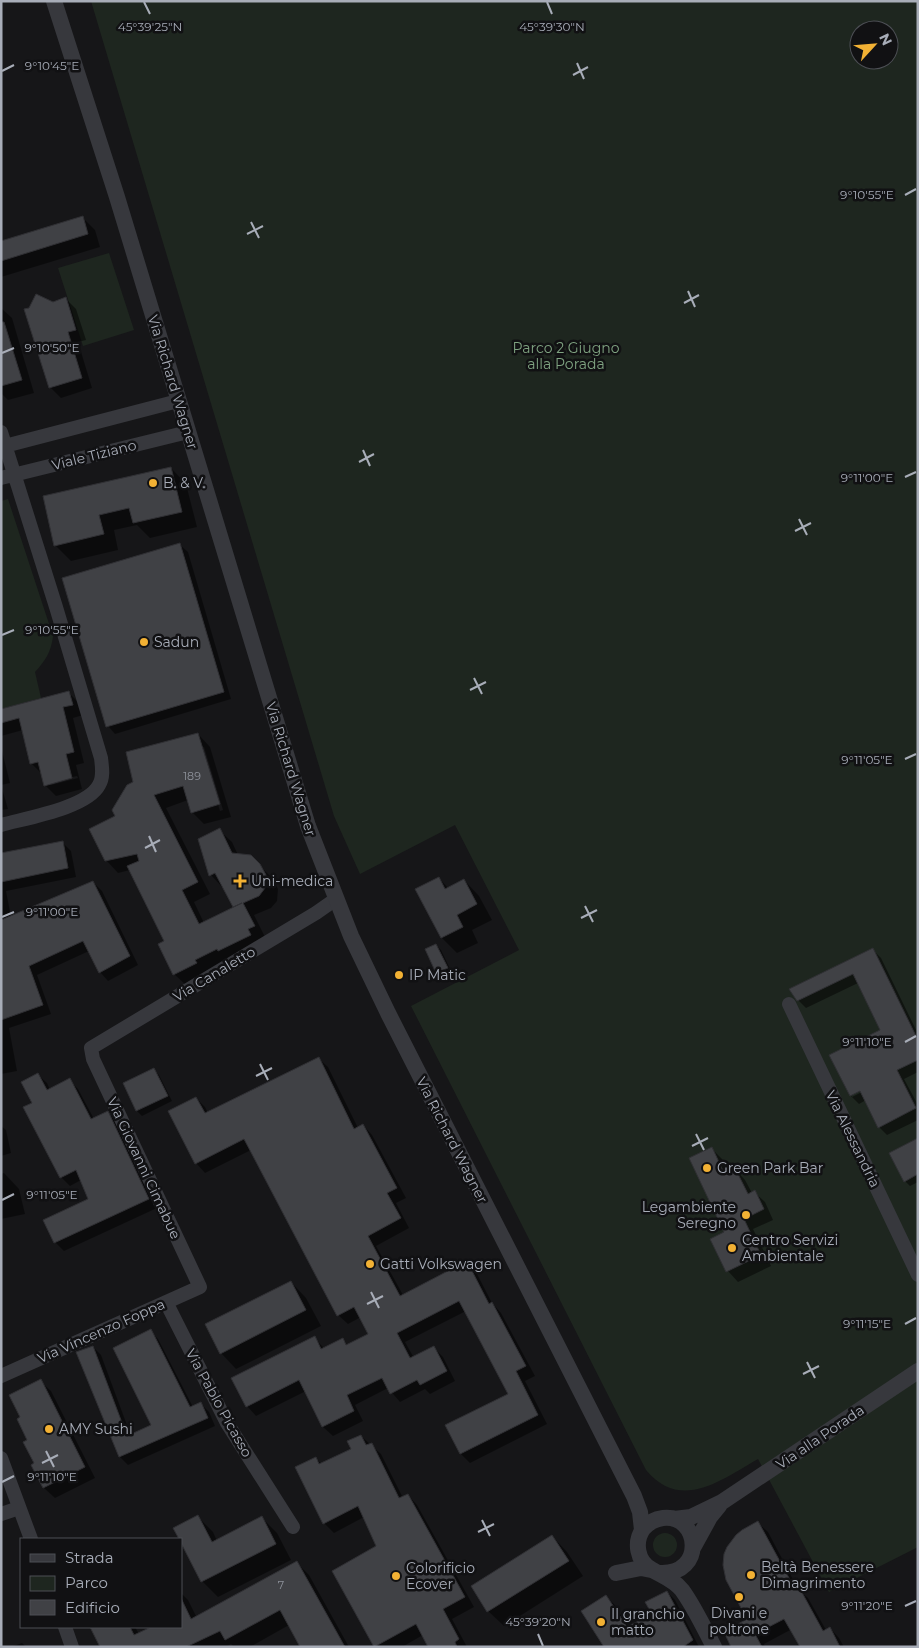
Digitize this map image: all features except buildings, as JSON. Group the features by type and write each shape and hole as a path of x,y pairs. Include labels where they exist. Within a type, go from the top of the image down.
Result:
{"street":[{"name":"Via Richard Wagner","path":"54,1 116,197 308,826 336,899 351,936 388,1013 634,1496 640,1512 642,1530"},
{"path":"4,447 178,401"},
{"path":"1,432 8,476 56,607 101,758 102,771 100,783 94,792 84,800 1,825"},
{"name":"Viale Tiziano","path":"8,476 188,432"},
{"name":"Via Canaletto","path":"91,1048 316,913 336,899"},
{"name":"Via Alessandria","path":"789,1004 918,1275"},
{"name":"Via Giovanni Cimabue","path":"91,1048 93,1059 200,1287"},
{"name":"Via Vincenzo Foppa","path":"1,1376 200,1287"},
{"name":"Via Pablo Picasso","path":"166,1302 227,1423 293,1527"},
{"name":"Via alla Porada","path":"670,1518 692,1517 722,1502 918,1371"},
{"path":"1,1458 31,1538"},
{"name":"Via Richard Wagner","path":"634,1496 646,1508 670,1518"},
{"name":"Via alla Porada","path":"692,1553 710,1517 722,1502"},
{"path":"1,1514 19,1508"},
{"path":"698,1617 689,1585 692,1553 692,1539 689,1530 670,1518 656,1519 642,1530 638,1548 640,1556 644,1564 672,1580 682,1590 714,1647"},
{"path":"638,1548 616,1573 641,1568 669,1573 686,1565 692,1553"},
{"path":"64,1628 72,1647"}],"green space":[{"name":"Parco 2 Giugno alla Porada","path":"91,1 918,1 918,1547 829,1592 758,1459 716,1483 687,1491 673,1489 659,1482 646,1470 411,1006 519,950 455,825 360,874 334,816"},
{"path":"109,253 134,330 83,346 58,268"},
{"path":"8,499 53,636 47,656 35,672 41,698 1,709 1,501"},
{"path":"665,1533 674,1536 677,1545 674,1554 665,1557 656,1554 653,1545 656,1536"}],"place":[{"name":"B. & V.","path":"153,483"},
{"name":"Sadun","path":"144,642"},
{"name":"Uni-medica","path":"240,881"},
{"name":"IP Matic","path":"399,975"},
{"name":"Green Park Bar","path":"707,1168"},
{"name":"Legambiente Seregno","path":"746,1215"},
{"name":"Centro Servizi Ambientale","path":"732,1248"},
{"name":"Gatti Volkswagen","path":"370,1264"},
{"name":"AMY Sushi","path":"49,1429"},
{"name":"Beltà Benessere Dimagrimento","path":"751,1575"},
{"name":"Colorificio Ecover","path":"396,1576"},
{"name":"Divani e poltrone","path":"739,1597"},
{"name":"Il granchio matto","path":"601,1622"}]}
